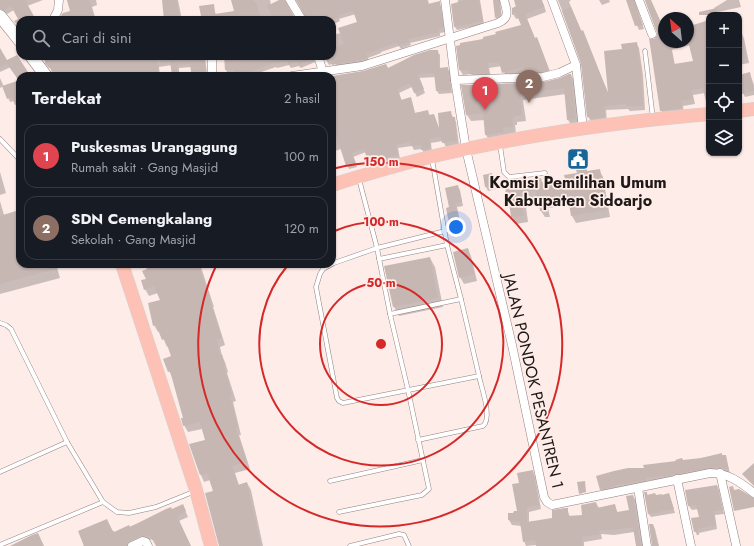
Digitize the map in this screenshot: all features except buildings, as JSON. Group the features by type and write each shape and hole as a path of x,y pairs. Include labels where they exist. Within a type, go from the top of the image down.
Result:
{"main road":[{"path":"0,16 16,36"},
{"path":"34,60 43,72"},
{"path":"742,111 754,109"},
{"path":"336,185 360,182 431,157 500,142 653,119 706,114"},
{"path":"123,268 196,490 211,546"}],"street":[{"path":"55,16 58,10 59,0"},
{"path":"290,0 300,16"},
{"name":"JALAN PONDOK PESANTREN 1","path":"445,0 449,39 466,149 510,337 544,496 547,502 552,505 677,479 710,473 720,473"},
{"path":"319,60 323,72 362,66 449,39 502,21 506,18 507,14 504,0"},
{"path":"552,0 576,65 583,129"},
{"path":"640,0 652,34"},
{"path":"212,60 212,72"},
{"path":"455,80 543,77 559,73 576,65"},
{"path":"720,473 733,478 754,492"},
{"path":"720,473 736,545"},
{"path":"677,479 690,546"},
{"path":"638,488 647,546"},
{"path":"132,546 144,541 148,546"}],"lane":[{"path":"645,51 653,119"},
{"path":"0,139 16,156"},
{"path":"500,142 504,172 509,177 546,173"},
{"path":"418,440 483,426 486,424 488,419 461,299 447,245 431,157"},
{"path":"339,512 422,495 429,489 390,314 377,248 360,182"},
{"path":"336,263 377,248 445,231"},
{"path":"379,259 447,245"},
{"path":"325,268 323,269 317,281 316,287 339,402 344,403 479,376"},
{"path":"390,314 461,299"},
{"path":"0,323 6,325 11,330 68,442 103,502 117,512 129,513 156,506 196,490"},
{"path":"0,472 68,442"},
{"path":"330,481 422,460"},
{"path":"0,544 103,502"},
{"path":"350,546 399,534 404,535 409,546"}],"place":[{"name":"SDN Cemengkalang","path":"529,103"},
{"name":"Puskesmas Urangagung","path":"485,110"},
{"name":"Komisi Pemilihan Umum Kabupaten Sidoarjo","path":"578,159"}]}
